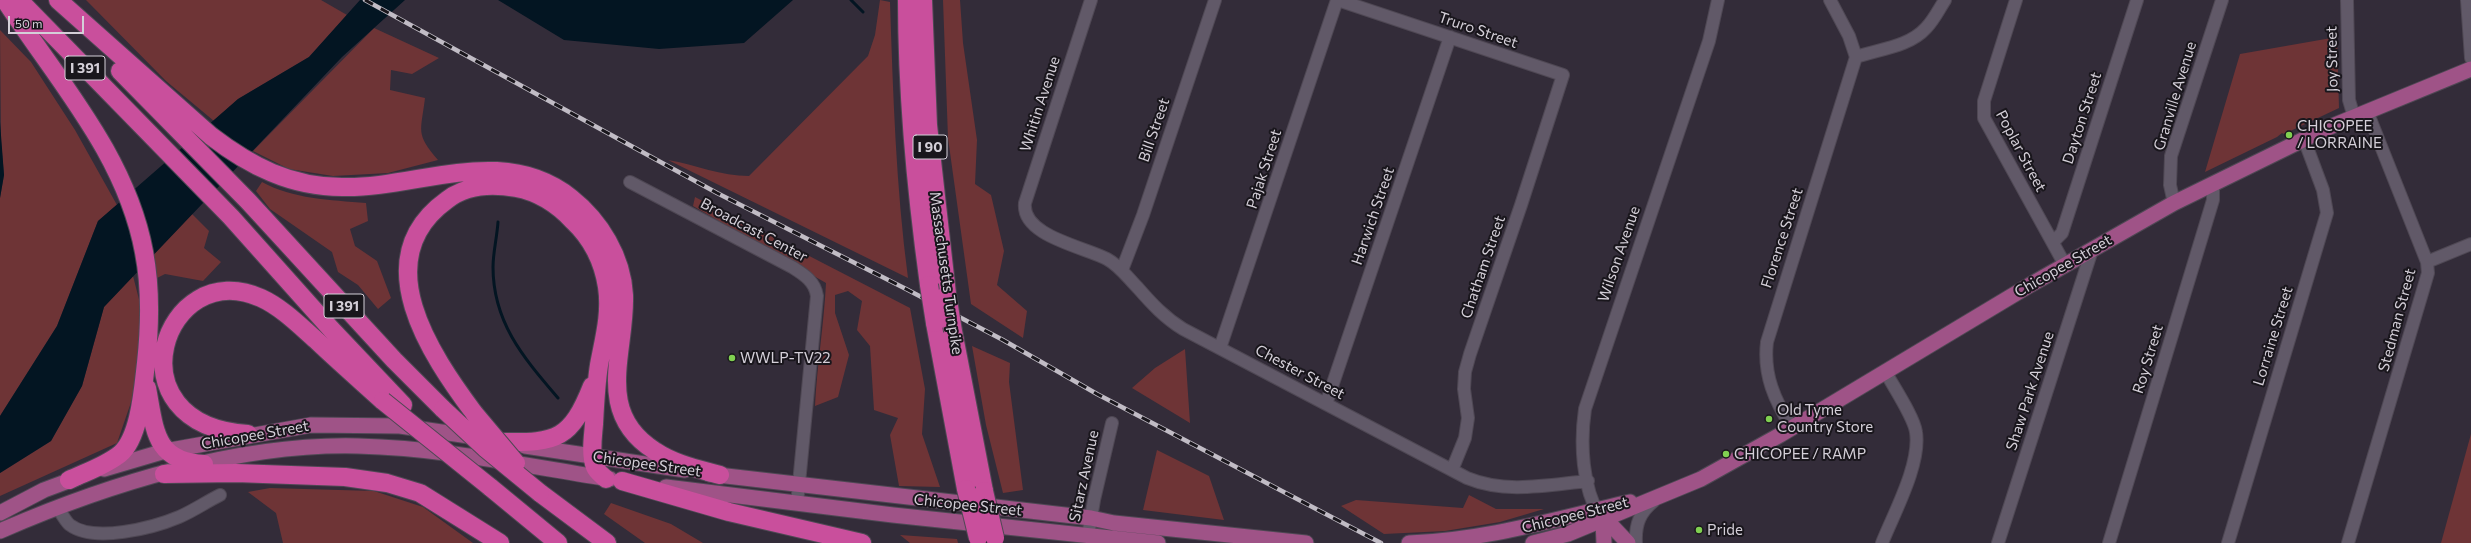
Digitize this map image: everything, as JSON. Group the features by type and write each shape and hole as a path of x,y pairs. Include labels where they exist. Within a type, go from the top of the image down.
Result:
{"highway":[{"path":"5,0 87,119 118,173 134,210 147,268 150,306 145,373 137,422 121,453 110,461 69,480"},
{"name":"I 391","path":"19,0 231,217 331,329 403,405 490,487 558,543"},
{"name":"I 391","path":"51,0 175,116 248,201 394,360 443,409 485,448 540,493 608,543"},
{"path":"58,0 175,116 237,156 262,170 288,179 318,186 354,187 485,169 525,174 565,193 589,214 602,232 614,253 622,276 624,305 615,382 619,404 627,423 639,439 660,455 685,465 720,475"},
{"name":"Massachusetts Turnpike","path":"906,0 914,141 922,231 929,285 966,489 987,540"},
{"name":"Massachusetts Turnpike","path":"923,0 928,125 947,294 984,491 987,540"},
{"path":"540,493 474,413 445,374 430,348 414,307 408,282 410,253 421,227 440,205 462,192 485,186 520,189 555,206 579,227 596,251 607,286 607,328 599,365 593,456 597,471 614,480 728,512 862,543"},
{"path":"248,434 216,429 188,415 175,400 164,374 164,349 175,321 194,303 219,293 248,293 270,302 300,326 383,401 490,487"},
{"path":"503,442 542,442 566,430 580,412 599,365"},
{"path":"145,373 152,416 165,450 170,456 186,463 204,464"},
{"path":"164,474 236,473 345,478 387,483 427,497 500,543"}],"main road":[{"name":"Chicopee Street","path":"1409,543 1496,534 1560,520 1599,515 1670,492 1717,471 1792,428 1885,371 2065,265 2213,183 2360,114 2471,69"},
{"name":"Chicopee Street","path":"0,513 69,480 165,450 248,434 311,425 366,424 451,432 503,442 720,475 1091,518 1122,524 1306,543"},
{"name":"Chicopee Street","path":"0,531 57,508 164,474 204,464 296,449 369,446 488,460 614,480 797,504 1088,536 1120,541 1158,543"},
{"name":"Chicopee Street","path":"1533,543 1568,534 1599,515"},
{"path":"1599,515 1604,543"},
{"path":"1599,515 1628,543"}],"street":[{"name":"Whitin Avenue","path":"1026,218 1026,200 1091,0"},
{"name":"Bill Street","path":"1122,270 1143,215 1215,0"},
{"name":"Truro Street","path":"1337,0 1563,75"},
{"name":"Pajak Street","path":"1220,348 1337,0"},
{"name":"Wilson Avenue","path":"1599,515 1588,481 1583,429 1587,399 1709,41 1718,0"},
{"path":"1830,0 1849,36 1856,57 1904,43 1917,36 1928,27 1945,0"},
{"name":"Poplar Street","path":"2016,0 1984,101 1984,118 2065,265"},
{"name":"Dayton Street","path":"2053,242 2062,233 2137,0"},
{"name":"Granville Avenue","path":"2174,204 2170,185 2171,156 2222,0"},
{"name":"Joy Street","path":"2347,0 2349,100 2360,114"},
{"path":"2467,0 2471,58"},
{"name":"Harwich Street","path":"1326,404 1450,37"},
{"name":"Florence Street","path":"1792,428 1778,403 1768,379 1766,362 1768,342 1856,57"},
{"name":"Chatham Street","path":"1452,470 1465,438 1468,418 1464,389 1466,366 1563,75"},
{"name":"Stedman Street","path":"2348,543 2425,289 2428,272 2427,262 2360,114"},
{"name":"Lorraine Street","path":"2228,543 2327,213 2326,198 2304,139"},
{"name":"Broadcast Center","path":"630,182 792,267 803,274 814,286 817,296 797,504"},
{"name":"Roy Street","path":"2109,543 2214,200 2213,183"},
{"name":"Chester Street","path":"1026,218 1031,224 1044,232 1107,259 1122,270 1164,316 1220,348 1452,470 1481,483 1500,487 1528,487 1588,481"},
{"path":"2427,262 2471,244"},
{"name":"Shaw Park Avenue","path":"1998,543 2092,250"},
{"path":"1882,543 1909,475 1916,443 1915,428 1885,371"},
{"name":"Sitarz Avenue","path":"1088,536 1112,423"},
{"path":"1636,543 1636,528 1641,513 1655,500 1670,492"},
{"path":"57,508 71,525 82,531 98,535 128,538 180,517 220,495"},
{"path":"1120,541 1122,524"}],"shaded area":[{"path":"86,0 321,0 347,15 309,57 238,99 214,121 166,81"},
{"path":"880,0 890,2 898,175 908,278 668,160 728,174 749,176 868,56 875,35"},
{"path":"943,0 960,0 963,43 977,140 975,184 991,195 1004,251 997,285 1027,311 1023,338 971,304 948,138"},
{"path":"374,28 439,58 412,74 391,70 390,90 425,98 421,132 426,144 438,160 388,173 333,176 289,169 253,151"},
{"path":"0,30 31,62 75,130 117,205 98,221 57,326 0,416 0,198 4,175 1,141"},
{"path":"2337,37 2339,108 2284,134 2282,133 2277,137 2205,172 2240,54"},
{"path":"262,182 286,192 312,198 366,203 368,221 350,229 355,246 377,261 391,298 378,309 358,285 338,272 332,252 270,209 256,191"},
{"path":"695,197 910,308 925,389 922,434 940,487 899,486 890,435 898,418 874,410 870,346 857,330 862,301 848,291 835,295 835,313 849,355 838,397 815,406 826,283 693,206"},
{"path":"192,214 209,231 204,248 221,262 203,281 165,274 157,278 151,257"},
{"path":"133,276 143,315 138,382 117,443 0,496 0,473 51,441 82,386 104,307"},
{"path":"972,346 1010,363 1009,382 1023,490 1003,493 986,425"},
{"path":"1185,349 1190,423 1132,388 1155,368"},
{"path":"2471,434 2471,543 2441,543"},
{"path":"1157,450 1209,476 1224,520 1143,510"},
{"path":"270,488 374,491 423,507 473,543 283,543 276,513 248,492"},
{"path":"1469,495 1496,509 1544,509 1500,522 1445,531 1384,534 1341,506 1356,500 1463,508"},
{"path":"611,503 671,524 703,543 645,543 604,514"},
{"path":"900,535 957,539 958,543 910,543"}],"water":[{"path":"360,0 405,0 342,57 104,307 82,386 51,441 0,473 0,416 57,326 98,221 238,99 309,57"},
{"path":"498,0 793,0 744,43 659,49 564,40"},
{"path":"0,122 4,175 0,198"}],"waterway":[{"path":"851,0 863,12"},
{"path":"498,222 493,267 494,287 498,305 505,323 522,354 558,398"}],"railway":[{"path":"365,0 717,193 1003,340 1097,394 1381,543"}],"place":[{"name":"CHICOPEE / LORRAINE","path":"2289,135"},
{"name":"WWLP-TV22","path":"732,358"},
{"name":"Old Tyme Country Store","path":"1769,419"},
{"name":"CHICOPEE / RAMP","path":"1726,454"},
{"name":"Pride","path":"1699,530"}]}
